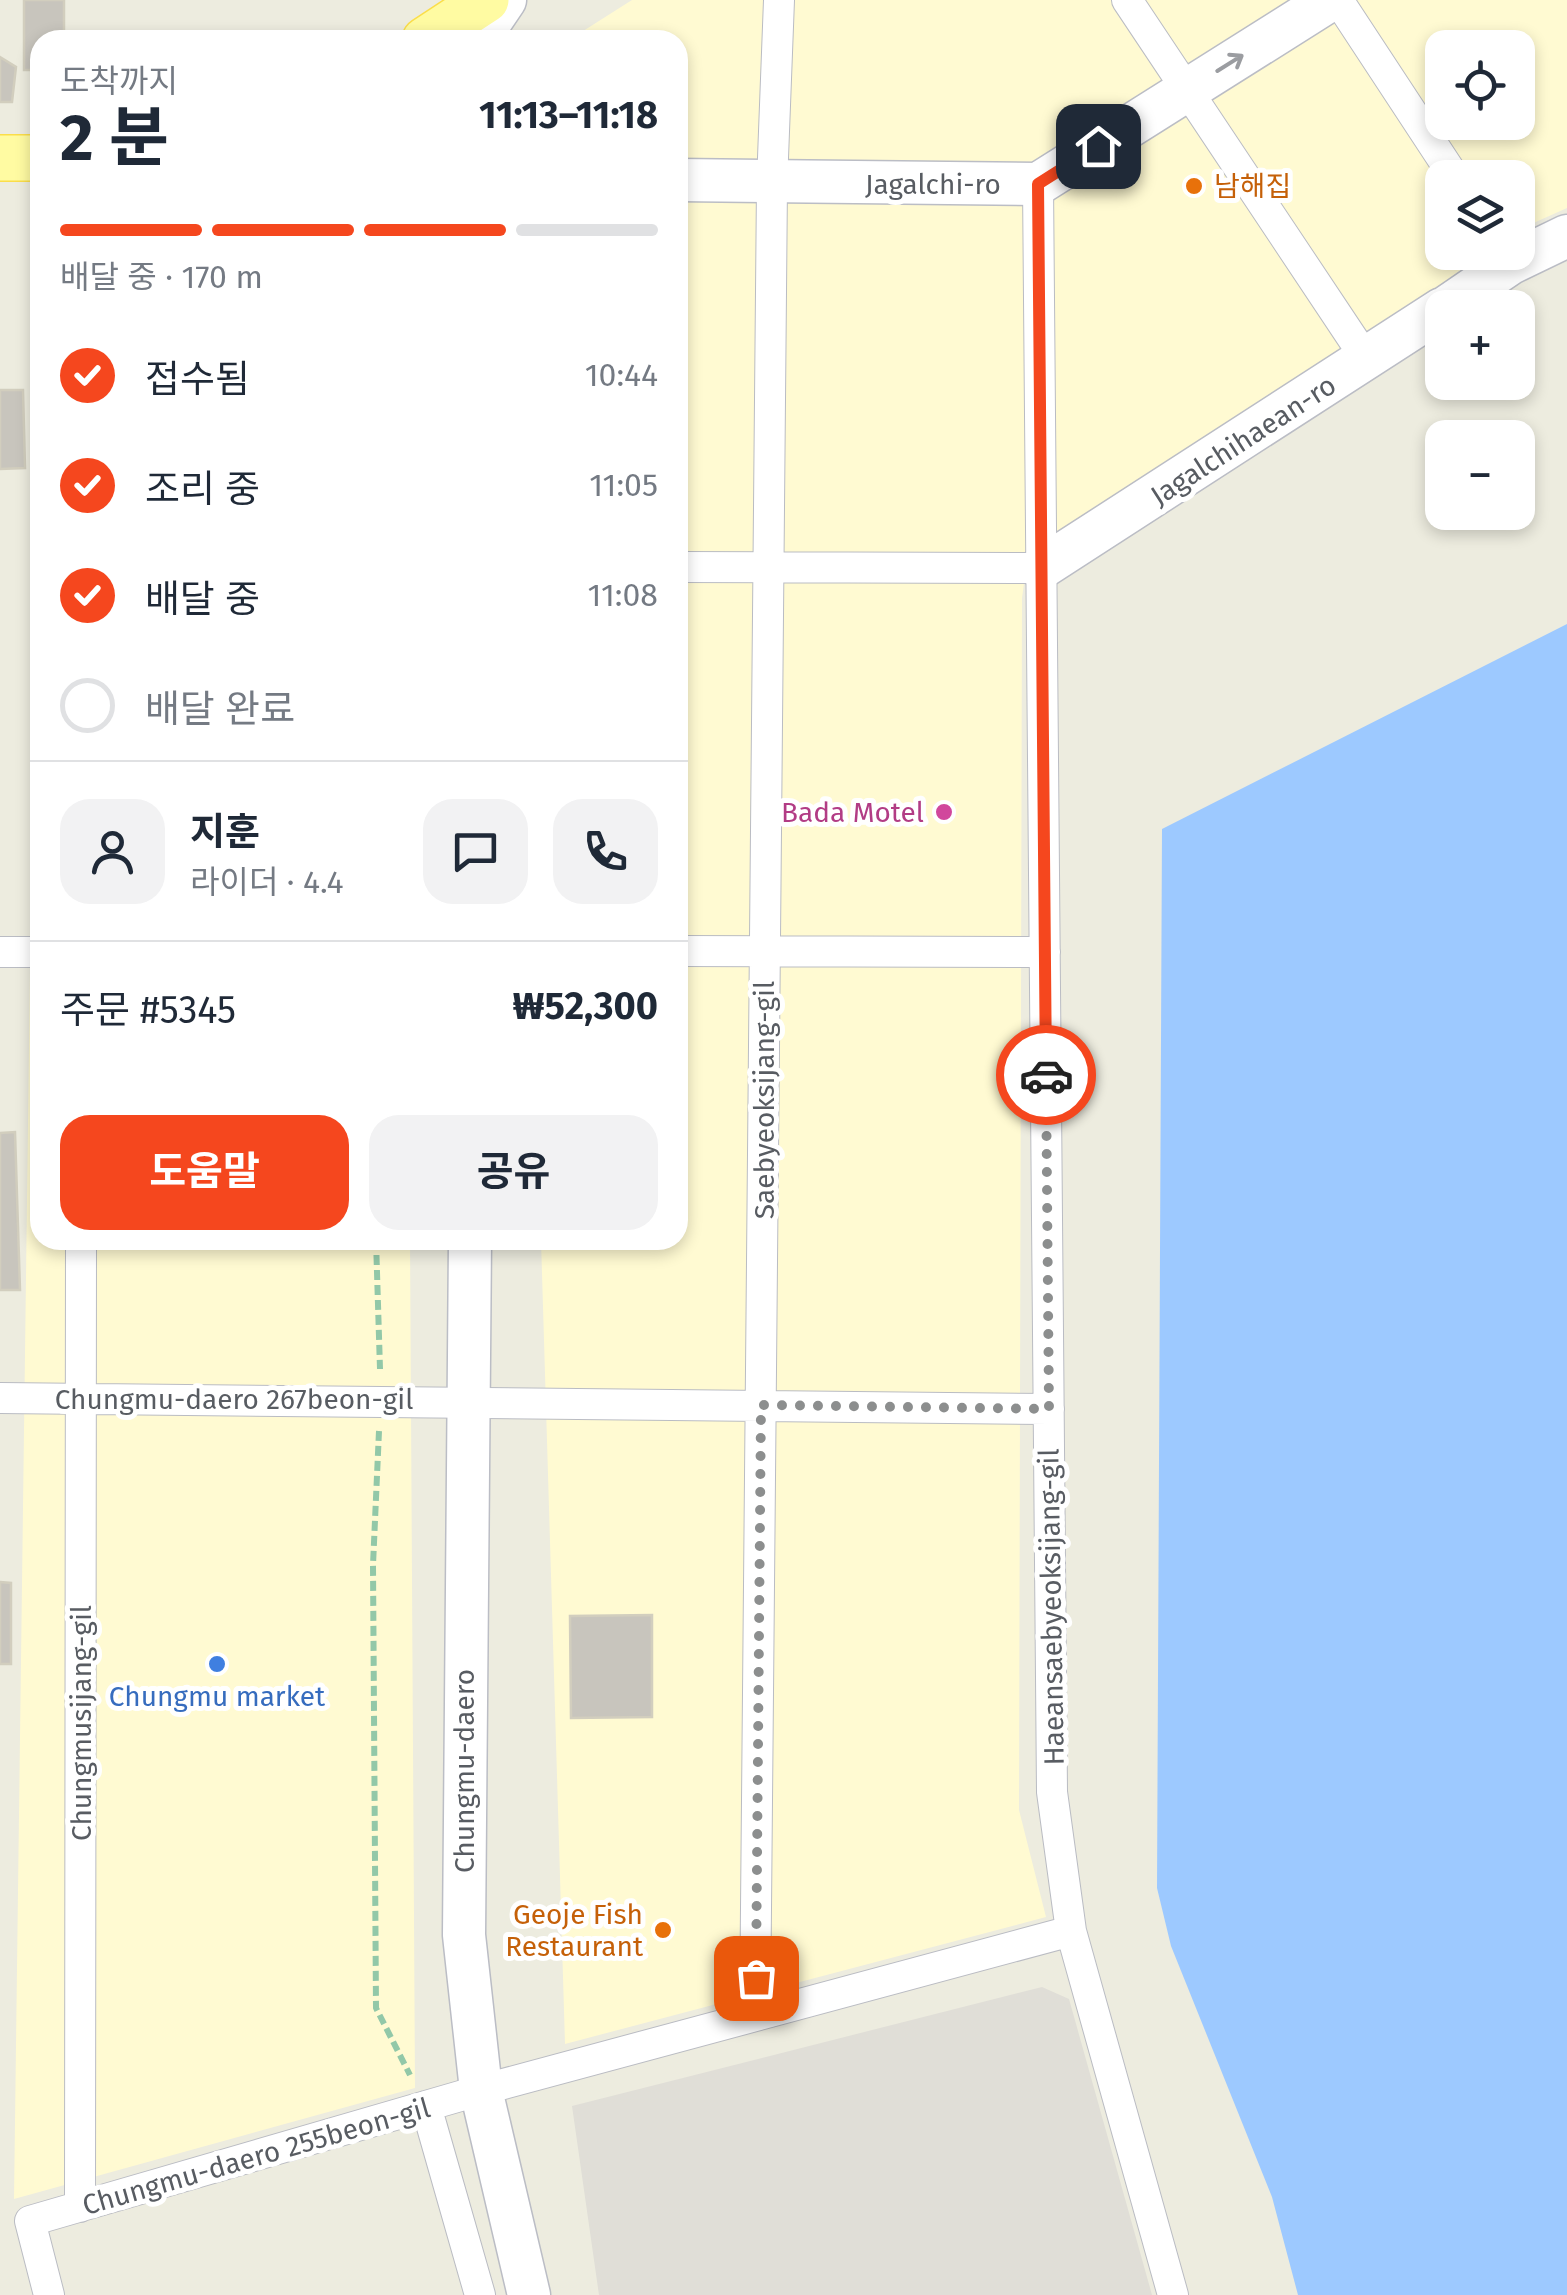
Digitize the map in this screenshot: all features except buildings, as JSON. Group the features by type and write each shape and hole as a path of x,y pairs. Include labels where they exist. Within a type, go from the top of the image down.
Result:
{"main road":[{"path":"440,30 486,0"},
{"path":"485,30 505,0"},
{"name":"Jagalchi-ro","path":"688,180 1038,184 1330,0"},
{"path":"0,158 30,158"},
{"name":"Jagalchihaean-ro","path":"1535,248 1567,236"},
{"name":"Jagalchihaean-ro","path":"1467,290 1493,270"},
{"name":"Jagalchihaean-ro","path":"1041,568 1425,321"},
{"name":"Chungmu-daero","path":"470,1250 464,1935 480,2090 529,2295"}],"street":[{"path":"772,184 779,0"},
{"path":"1127,0 1367,360"},
{"path":"1338,0 1443,160"},
{"name":"Saebyeoksijang-gil","path":"755,2016 772,184"},
{"name":"Haeansaebyeoksijang-gil","path":"1038,184 1052,1792 1071,1931 1173,2295"},
{"path":"688,567 1041,568"},
{"path":"688,950 1045,952"},
{"path":"0,952 30,952"},
{"name":"Chungmusijang-gil","path":"80,2207 81,1250"},
{"name":"Chungmu-daero 267beon-gil","path":"0,1398 381,1398 1049,1409"},
{"name":"Chungmu-daero 255beon-gil","path":"49,2295 30,2221 480,2090 1071,1931"},
{"path":"426,2106 480,2295"}],"path":[{"path":"376,1250 381,1398 373,1565 376,2008 426,2106"}],"shaded area":[{"path":"632,0 1567,0 1567,208 1535,222 1535,160 1425,160 1425,270 1460,270 1433,290 1425,290 1425,296 1340,357 1028,554 1022,598 1019,1810 1046,1917 565,2044 541,1250 688,1250 688,30 585,30"},
{"name":"Chungmu market","path":"30,970 30,1250 410,1250 415,2088 14,2199"},
{"path":"1042,1987 1069,1999 1152,2295 599,2295 572,2106"}],"water":[{"path":"1567,624 1567,2295 1298,2295 1272,2197 1171,1946 1157,1888 1162,829"}],"way so far":[{"path":"756,1978 761,1405 1049,1409 1046,1075"}],"place":[{"name":"남해집","path":"1194,186"},
{"name":"Bada Motel","path":"944,812"},
{"name":"Chungmu market","path":"217,1664"},
{"name":"Geoje Fish Restaurant","path":"663,1930"}],"route":[{"path":"1046,1075 1038,184 1098,146"}]}
